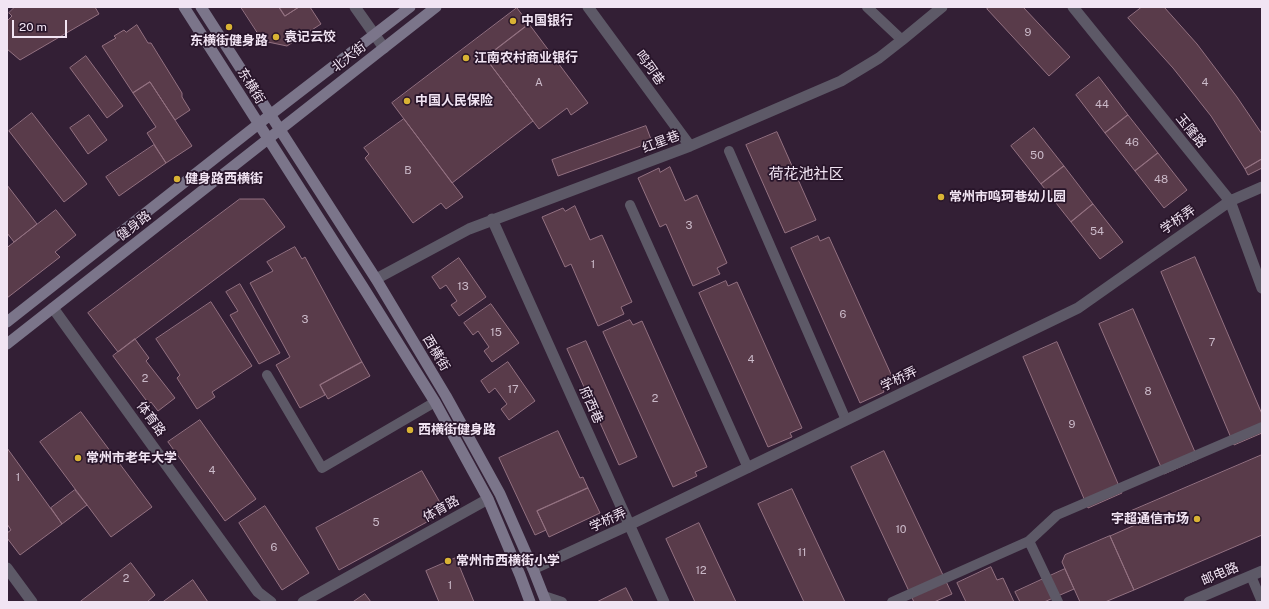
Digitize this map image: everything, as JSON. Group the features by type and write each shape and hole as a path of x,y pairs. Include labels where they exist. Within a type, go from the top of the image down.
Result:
{"main road":[{"name":"东横街","path":"184,7 268,139"},
{"name":"东横街","path":"201,7 279,130"},
{"name":"北大街","path":"270,115 410,7"},
{"name":"北大街","path":"279,130 436,7"},
{"name":"健身路","path":"7,322 270,115"},
{"name":"健身路","path":"7,344 279,130"},
{"name":"西横街","path":"279,130 376,279 446,396 500,494 545,599"},
{"name":"西横街","path":"268,139 435,402 488,499 530,602"}],"street":[{"path":"355,7 384,48"},
{"name":"鸣珂巷","path":"588,7 690,146"},
{"name":"红星巷","path":"376,279 469,228 516,212 690,146 841,81 879,58 942,7"},
{"name":"玉隆路","path":"1073,7 1230,201 1262,288"},
{"name":"学桥弄","path":"533,569 629,526 1078,308 1230,201 1262,187"},
{"name":"府西巷","path":"492,219 664,602"},
{"name":"体育路","path":"53,308 258,592 271,602"},
{"name":"体育路","path":"303,602 488,499"},
{"path":"7,568 32,602"},
{"name":"邮电路","path":"1190,602 1262,571"}],"lane":[{"path":"867,7 902,40"},
{"path":"729,151 846,420"},
{"path":"630,205 748,468"},
{"path":"267,375 322,468 435,402"},
{"path":"892,602 1029,541 1057,515 1262,427"},
{"path":"1029,541 1058,602"},
{"path":"1250,576 1262,602"},
{"path":"545,599 562,602"}],"building":[{"path":"15,7 95,7 99,14 20,60 7,49 7,21 12,16 9,13"},
{"path":"241,7 279,7 285,16 299,7 310,7 321,24 287,46 263,41"},
{"path":"279,7 299,7 285,16"},
{"path":"990,7 1023,7 1070,57 1049,76 987,9"},
{"path":"1142,7 1164,7 1197,44 1237,97 1262,134 1262,159 1245,169 1211,116 1173,68 1128,18"},
{"path":"517,8 529,24 490,54 494,60 490,64 533,121 452,183 392,103"},
{"path":"529,24 588,103 571,115 567,108 539,129 490,64 494,60 490,54"},
{"path":"137,25 148,43 151,43 182,93 182,97 190,110 175,120 150,82 133,93 102,46 116,38 114,36 124,30 126,32"},
{"path":"86,56 123,106 107,118 70,68"},
{"path":"1099,77 1128,115 1105,133 1076,95"},
{"path":"150,82 192,146 166,163 147,133 156,127 133,93"},
{"path":"32,113 87,184 64,202 9,131"},
{"path":"89,115 107,140 88,154 70,128"},
{"path":"1128,115 1158,153 1135,171 1105,133"},
{"path":"404,119 463,197 446,209 441,203 413,223 365,158 369,154 364,148"},
{"path":"646,126 652,142 558,176 552,160"},
{"path":"1034,128 1064,166 1041,184 1011,146"},
{"path":"777,132 816,220 785,233 746,145"},
{"path":"154,145 166,163 119,196 106,177"},
{"path":"1158,153 1187,190 1164,208 1135,171"},
{"path":"1262,159 1262,168 1248,175 1245,169"},
{"path":"1064,166 1093,204 1071,222 1041,184"},
{"path":"670,167 685,201 697,195 727,263 717,268 720,274 693,286 666,224 660,227 638,178 659,168 660,172"},
{"path":"7,185 37,224 14,242 7,233"},
{"path":"240,199 264,199 285,227 118,352 88,313"},
{"path":"1093,204 1123,242 1100,259 1071,222"},
{"path":"575,206 590,240 602,235 632,302 621,307 624,314 598,326 571,264 565,267 542,217 563,208 565,211"},
{"path":"56,210 76,235 55,252 60,257 7,298 7,248"},
{"path":"818,236 820,241 829,237 895,383 882,388 884,392 860,403 791,248"},
{"path":"295,247 302,259 305,257 362,362 320,385 325,395 300,408 276,365 290,357 250,283 273,271 267,262"},
{"path":"1195,257 1262,414 1262,433 1234,445 1161,272"},
{"path":"459,258 486,297 459,316 451,305 457,301 446,285 440,289 432,277"},
{"path":"726,281 728,286 737,282 802,428 790,433 792,437 768,447 699,293"},
{"path":"240,284 280,353 259,364 230,315 238,311 226,292"},
{"path":"211,302 252,366 212,392 215,397 197,409 177,378 180,375 156,339"},
{"path":"491,304 519,343 492,362 484,351 489,347 478,331 473,335 464,323"},
{"path":"1133,309 1198,459 1164,474 1099,324"},
{"path":"630,320 633,325 642,321 707,467 695,472 697,476 673,487 603,332"},
{"path":"135,339 149,358 146,361 175,398 158,411 151,402 149,404 113,356"},
{"path":"586,341 637,457 619,465 567,349"},
{"path":"1057,342 1122,493 1088,508 1023,357"},
{"path":"362,362 370,376 328,399 320,385"},
{"path":"508,362 535,401 509,420 501,409 507,404 495,388 489,393 481,381"},
{"path":"81,412 152,507 111,537 40,442"},
{"path":"200,420 256,499 225,521 168,442"},
{"path":"558,431 580,478 583,477 588,488 537,511 546,530 535,535 499,458"},
{"path":"7,448 62,524 20,555 7,538 7,533 11,530 7,524"},
{"path":"884,451 952,594 934,602 914,602 851,467"},
{"name":"宇超通信市场","path":"1262,455 1262,535 1134,590 1110,536 1135,525 1129,512"},
{"path":"422,471 442,506 436,517 339,570 316,528"},
{"path":"588,488 600,513 549,537 537,511"},
{"path":"792,489 845,602 804,602 758,504"},
{"path":"75,490 87,505 62,524 51,508"},
{"path":"265,506 309,573 282,590 239,523"},
{"path":"699,523 736,602 695,602 666,539"},
{"path":"1110,536 1134,590 1105,602 1080,602 1062,562 1065,555"},
{"path":"456,558 474,602 439,602 426,571"},
{"path":"131,563 155,595 147,602 80,602"},
{"path":"991,567 997,580 1003,578 1014,602 966,602 957,583"},
{"path":"1065,569 1074,589 1044,602 1020,602 1015,592"},
{"path":"193,580 208,602 163,602"},
{"path":"626,588 633,602 597,602"},
{"path":"365,594 371,602 353,602"}],"place":[{"name":"中国银行","path":"513,21"},
{"name":"东横街健身路","path":"229,27"},
{"name":"袁记云饺","path":"276,37"},
{"name":"江南农村商业银行","path":"466,58"},
{"name":"中国人民保险","path":"407,101"},
{"name":"健身路西横街","path":"177,179"},
{"name":"常州市鸣珂巷幼儿园","path":"941,197"},
{"name":"西横街健身路","path":"410,430"},
{"name":"常州市老年大学","path":"78,458"},
{"name":"宇超通信市场","path":"1197,519"},
{"name":"常州市西横街小学","path":"448,561"}],"district":[{"name":"荷花池社区","path":"806,174"}]}
